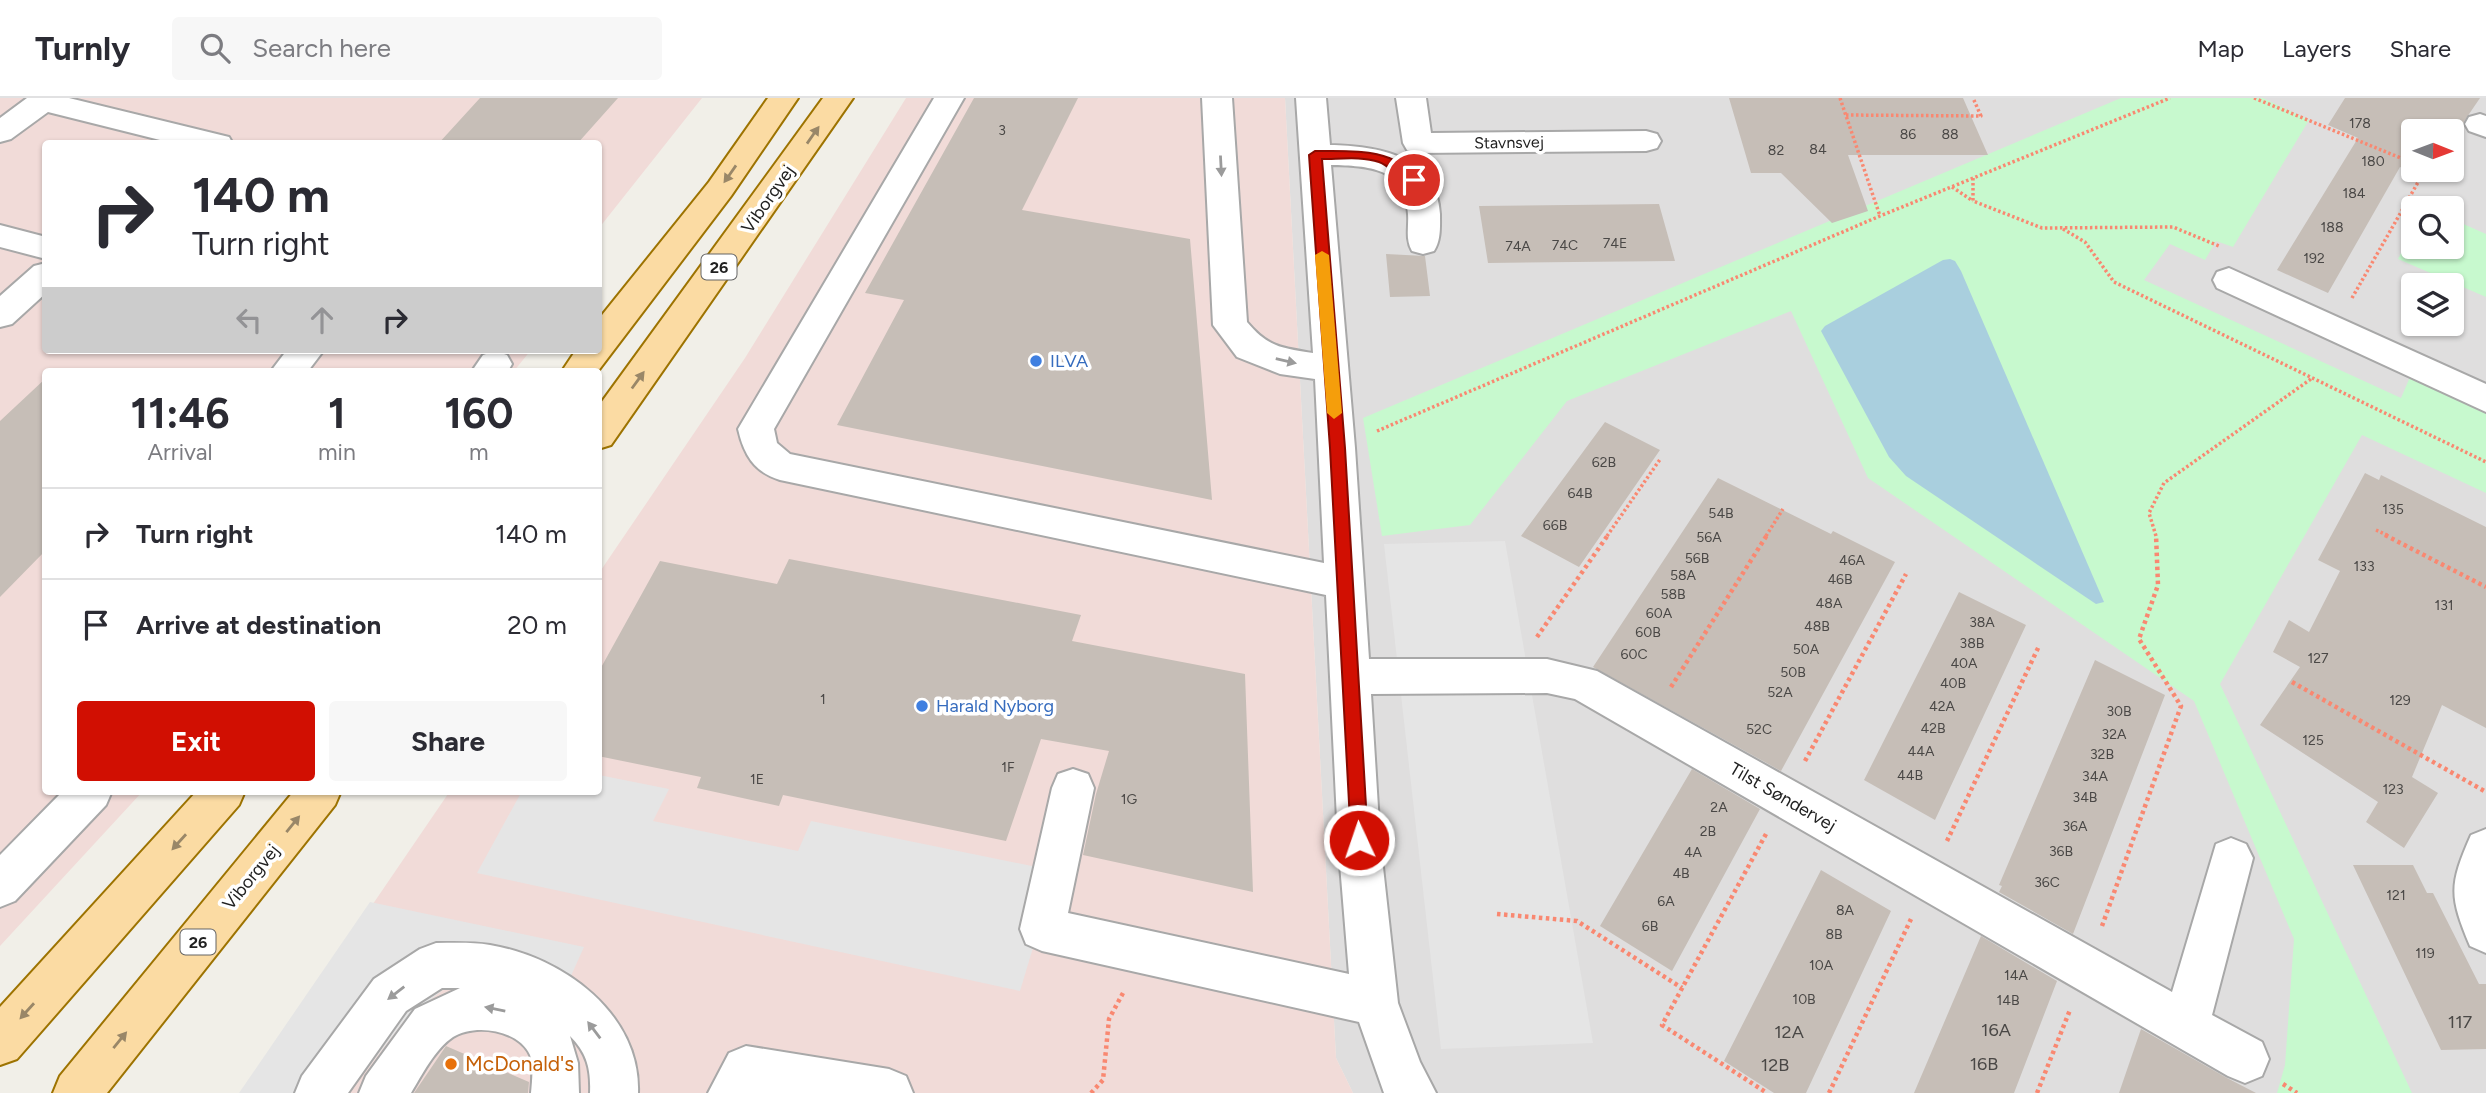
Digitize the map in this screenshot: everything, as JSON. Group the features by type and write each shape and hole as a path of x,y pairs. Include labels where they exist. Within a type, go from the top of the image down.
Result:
{"main road":[{"name":"26","path":"602,340 720,189 783,98"},
{"name":"Viborgvej","path":"602,429 838,98"},
{"path":"581,368 592,354"},
{"path":"0,1042 220,795"},
{"name":"Viborgvej","path":"77,1093 317,795"}],"street":[{"path":"949,98 756,429 761,450 780,466 1345,583"},
{"path":"1217,98 1230,324 1250,348 1280,361 1330,369"},
{"path":"1311,98 1338,448 1359,840 1375,1003 1397,1064 1412,1093"},
{"name":"Stavnsvej","path":"1411,98 1418,143 1646,141"},
{"path":"0,132 43,101 202,140"},
{"path":"1315,155 1367,155 1386,160 1414,180 1423,202 1423,243"},
{"path":"0,236 42,247"},
{"path":"0,315 42,278"},
{"path":"2228,280 2486,399"},
{"path":"291,368 303,354"},
{"name":"Tilst Søndervej","path":"1350,677 1535,677 1583,682 2245,1059"},
{"path":"1073,788 1042,929 1375,1003"},
{"path":"0,886 87,795"},
{"path":"2486,849 2474,878 2476,911 2486,931"},
{"path":"2186,1026 2231,858"},
{"path":"319,1093 390,995 436,965 490,967 534,980 565,1000 597,1030 615,1070 614,1093"},
{"path":"383,1093 435,1021 456,1011 484,1007 513,1014 543,1032 558,1083"},
{"path":"732,1093 746,1070 889,1093"}],"path":[{"path":"1840,98 1880,216"},
{"path":"1846,115 1981,116 1973,98"},
{"path":"1338,448 1880,216 2170,98"},
{"path":"2254,98 2401,158"},
{"path":"1973,178 1973,201"},
{"path":"2334,329 2418,182"},
{"path":"1951,187 1973,201 2042,228 2173,227 2228,250 2228,280"},
{"path":"2063,229 2085,242 2114,282 2486,462"},
{"path":"2037,1093 2087,969 2181,706 2139,639 2158,585 2156,536 2149,513 2164,483 2311,379"},
{"path":"1535,677 1529,648 1661,458"},
{"path":"1650,721 1783,509"},
{"path":"2376,530 2486,587"},
{"path":"1767,1093 1662,1025 1906,574"},
{"path":"2292,682 2486,792"},
{"path":"1497,914 1577,921 1682,988"},
{"path":"1091,1093 1103,1080 1109,1019 1145,952"}],"shaded area":[{"path":"0,98 702,98 602,224 602,140 42,140 42,354 528,354 516,368 42,368 42,795 139,795 0,946"},
{"path":"906,98 1285,98 1336,1058 1353,1093 244,1093 447,795 602,795 602,569 745,358"},
{"path":"1285,98 2486,98 2486,1093 1353,1093 1336,1058"},
{"path":"1505,541 1593,1043 1441,1049 1384,544"},
{"path":"602,776 669,789 653,821 798,851 811,821 1056,871 1020,991 477,873 520,795 602,795"},
{"path":"370,902 584,947 570,978 459,977 404,1021 349,1093 239,1093"}],"green space":[{"path":"2121,98 2263,98 2309,120 2233,247 2216,241 2205,260 2170,244 2144,280 2401,398 2410,377 2486,410 2486,493 2362,435 2220,684 2412,1093 2277,1093 2285,1065 2294,939 2194,701 1868,478 1791,311 1567,401 1470,525 1382,536 1363,418"},
{"path":"2464,224 2486,234 2486,297 2464,288 2464,273 2430,273 2398,259 2401,253 2401,259 2464,259"}],"water":[{"path":"1943,260 1955,261 1961,271 2104,602 2096,604 1906,476 1889,457 1821,331 1825,326"}],"building":[{"path":"480,98 618,98 581,140 442,140"},
{"name":"ILVA","path":"974,98 1078,98 1022,210 1190,239 1212,500 837,425 904,300 865,293"},
{"path":"1729,98 1963,98 1988,155 1848,155 1868,211 1832,223 1781,173 1751,173"},
{"path":"2345,98 2480,98 2464,122 2464,119 2401,119 2401,167 2328,293 2277,270 2358,138 2328,125"},
{"path":"1659,204 1675,261 1488,263 1479,206"},
{"path":"1386,254 1425,256 1430,296 1390,297"},
{"path":"42,382 42,554 0,597 0,421"},
{"path":"1605,422 1660,450 1579,567 1521,536"},
{"path":"2365,473 2379,480 2381,475 2486,527 2486,728 2442,705 2412,777 2438,793 2404,848 2366,822 2378,802 2260,725 2300,667 2273,652 2289,620 2309,632 2340,571 2318,560"},
{"path":"1718,478 1831,534 1833,531 1895,562 1781,771 1593,667"},
{"name":"Harald Nyborg","path":"789,559 1081,615 1072,641 1245,674 1253,892 1083,855 1096,794 1109,751 1041,739 1006,841 783,795 779,806 697,788 701,777 602,757 602,666 660,561 777,584"},
{"path":"1959,592 2026,625 1935,820 1864,780"},
{"path":"2095,660 2165,695 2073,934 1999,892 2002,886 1999,885"},
{"path":"1692,769 1760,809 1672,971 1600,926"},
{"path":"2353,865 2413,865 2427,893 2433,893 2479,984 2486,984 2486,1049 2441,1050"},
{"path":"1821,870 1891,911 1806,1093 1774,1093 1724,1061"},
{"path":"1981,936 2057,981 2014,1093 1914,1093"},
{"path":"2141,1029 2227,1078 2256,1093 2119,1093"},
{"name":"McDonald's","path":"446,1046 529,1082 528,1093 414,1093"}],"slow traffic":[{"path":"1322,255 1334,413"}],"place":[{"name":"ILVA","path":"1036,361"},
{"name":"Harald Nyborg","path":"922,706"},
{"name":"McDonald's","path":"451,1064"}],"route":[{"path":"1359,840 1338,448 1315,155 1367,155 1386,160 1414,180"}]}
